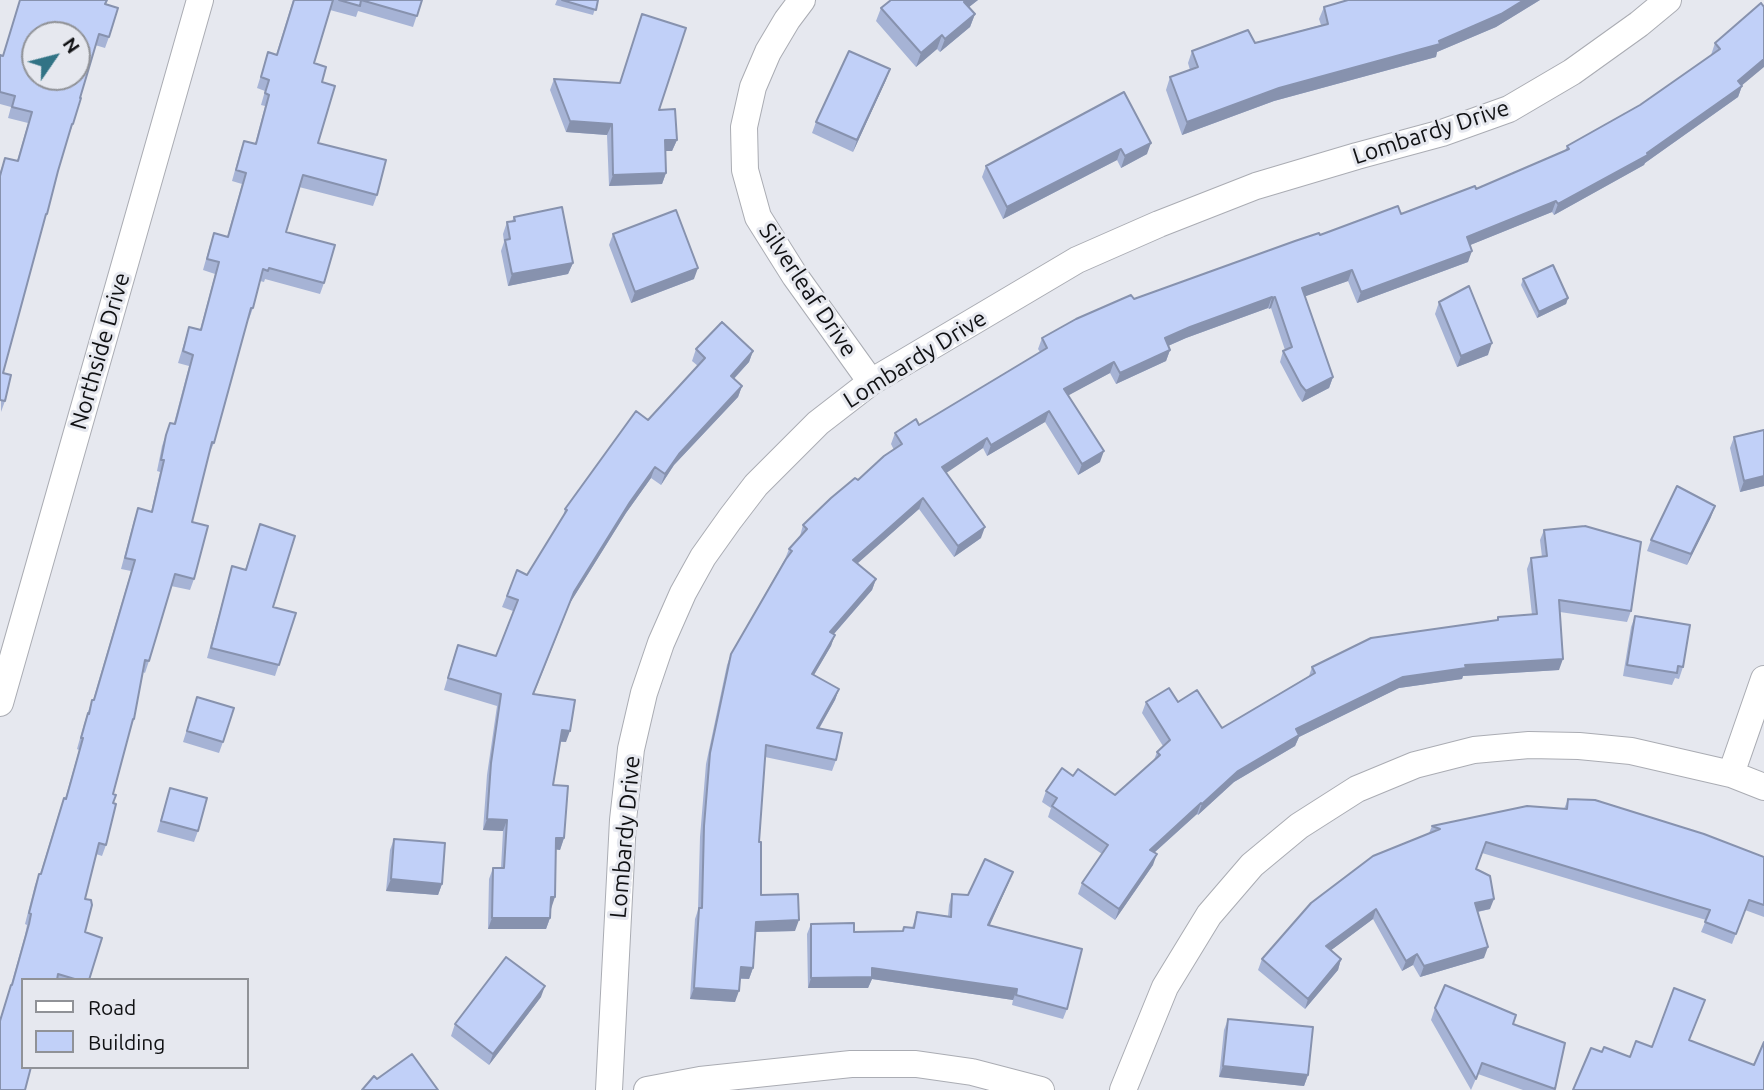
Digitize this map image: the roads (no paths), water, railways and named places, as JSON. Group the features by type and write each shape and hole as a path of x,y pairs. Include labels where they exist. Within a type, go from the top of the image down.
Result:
{"street":[{"name":"Northside Drive","path":"0,703 200,0"},
{"name":"Silverleaf Drive","path":"802,0 768,52 753,87 744,127 745,170 758,217 795,276 871,382"},
{"name":"Lombardy Drive","path":"609,1090 623,820 631,749 644,693 683,593 703,557 756,485 818,423 871,382 1077,260 1256,186 1441,133 1509,109 1572,72 1668,0"},
{"path":"1731,774 1764,678"},
{"path":"1123,1090 1165,987 1209,915 1252,865 1300,826 1357,789 1415,765 1474,750 1529,746 1579,746 1631,751 1731,774 1764,787"},
{"path":"647,1090 701,1080 851,1064 916,1064 972,1072 1041,1090"}]}
